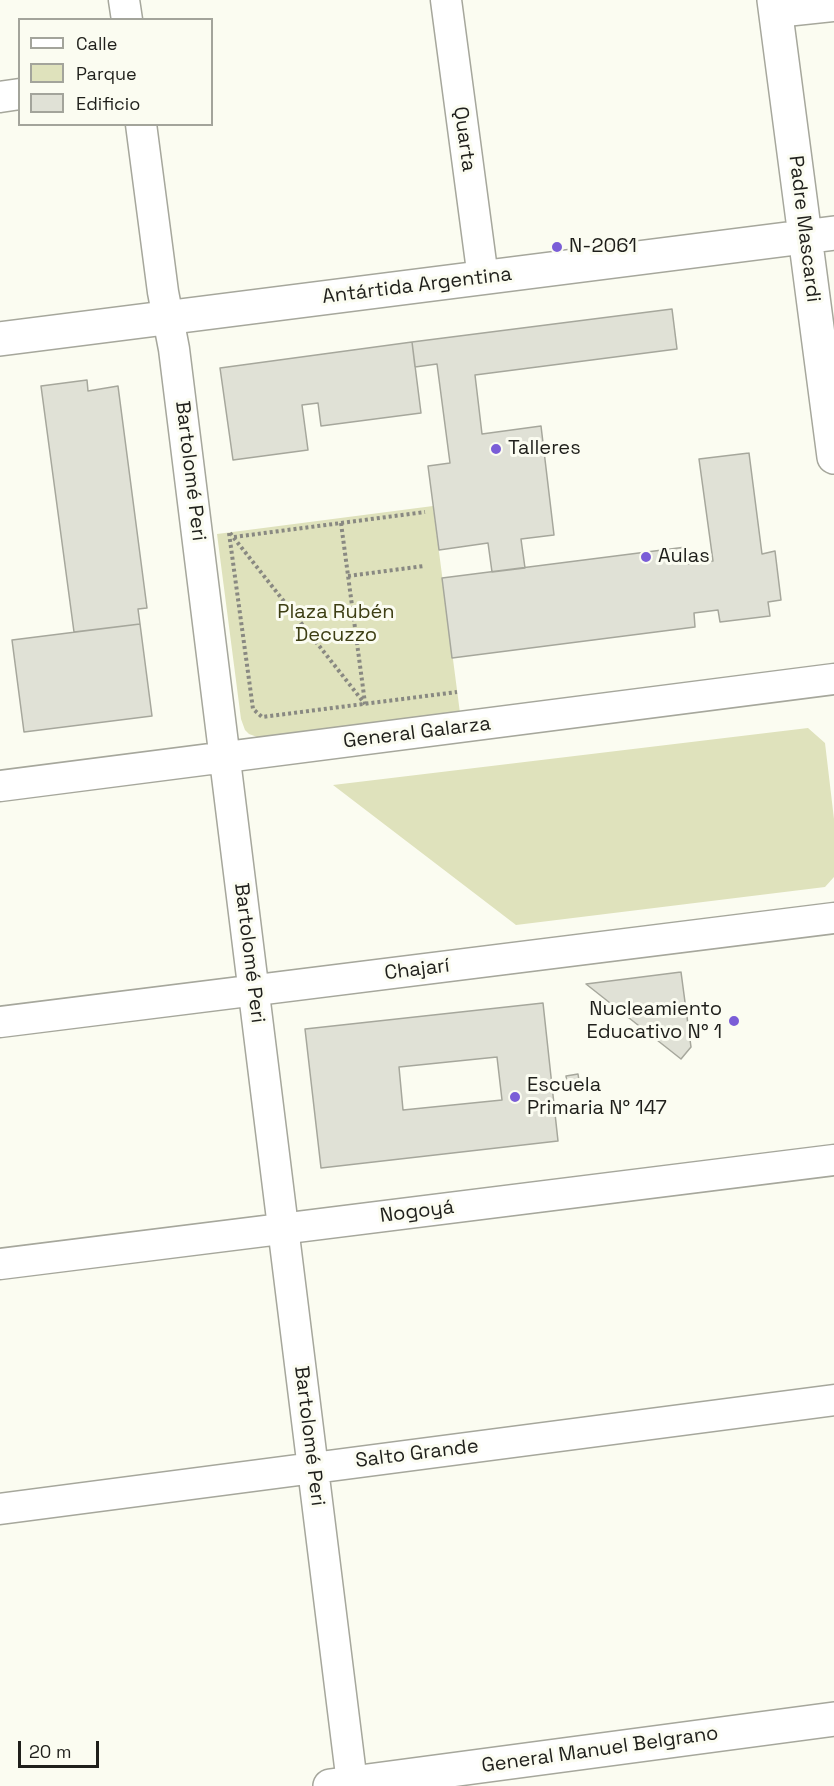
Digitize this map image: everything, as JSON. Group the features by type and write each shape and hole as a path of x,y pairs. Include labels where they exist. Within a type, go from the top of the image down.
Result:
{"main road":[{"name":"Padre Mascardi","path":"775,6 820,235 834,457"},
{"name":"Antártida Argentina","path":"0,339 820,235"},
{"name":"General Manuel Belgrano","path":"341,1784 467,1777 834,1719"}],"street":[{"path":"124,0 127,18"},
{"name":"Quarta","path":"446,0 483,278"},
{"path":"775,6 834,6"},
{"path":"0,97 18,94"},
{"name":"Bartolomé Peri","path":"141,126 163,292 174,349 313,1468 341,1784"},
{"name":"General Galarza","path":"0,786 834,679"},
{"name":"Chajarí","path":"0,1022 834,918"},
{"name":"Nogoyá","path":"0,1264 834,1160"},
{"name":"Salto Grande","path":"0,1509 834,1400"}],"path":[{"path":"233,537 425,512"},
{"path":"341,523 365,704"},
{"path":"365,704 229,532 253,709 262,717 365,704 457,692"},
{"path":"348,576 424,566"}],"green space":[{"name":"Plaza Rubén Decuzzo","path":"433,506 460,713 260,738 249,734 241,719 217,534"},
{"path":"808,728 825,743 834,819 834,877 825,887 516,925 333,785"}],"building":[{"name":"Talleres","path":"672,309 677,349 475,375 482,434 541,426 554,535 521,539 525,568 492,572 488,543 439,550 428,466 450,463 437,364 415,367 412,342"},
{"path":"412,342 421,413 321,426 318,403 302,405 308,450 233,460 220,368"},
{"path":"87,380 88,391 118,386 147,608 138,609 140,624 74,632 41,386"},
{"name":"Aulas","path":"749,453 762,554 775,551 781,600 768,602 770,616 720,622 718,610 694,613 695,627 452,658 442,578 686,547 688,564 713,561 699,459"},
{"path":"140,624 152,716 24,732 12,640"},
{"path":"681,972 691,1047 681,1059 586,984"},
{"path":"543,1003 558,1141 321,1168 305,1029","holes":["497,1057 502,1100 403,1110 399,1067"]},
{"path":"578,1074 580,1087 568,1089 566,1076"}],"place":[{"name":"N-2061","path":"557,247"},
{"name":"Talleres","path":"496,449"},
{"name":"Aulas","path":"646,557"},
{"name":"Nucleamiento Educativo N° 1","path":"734,1021"},
{"name":"Escuela Primaria N° 147","path":"515,1097"}]}
